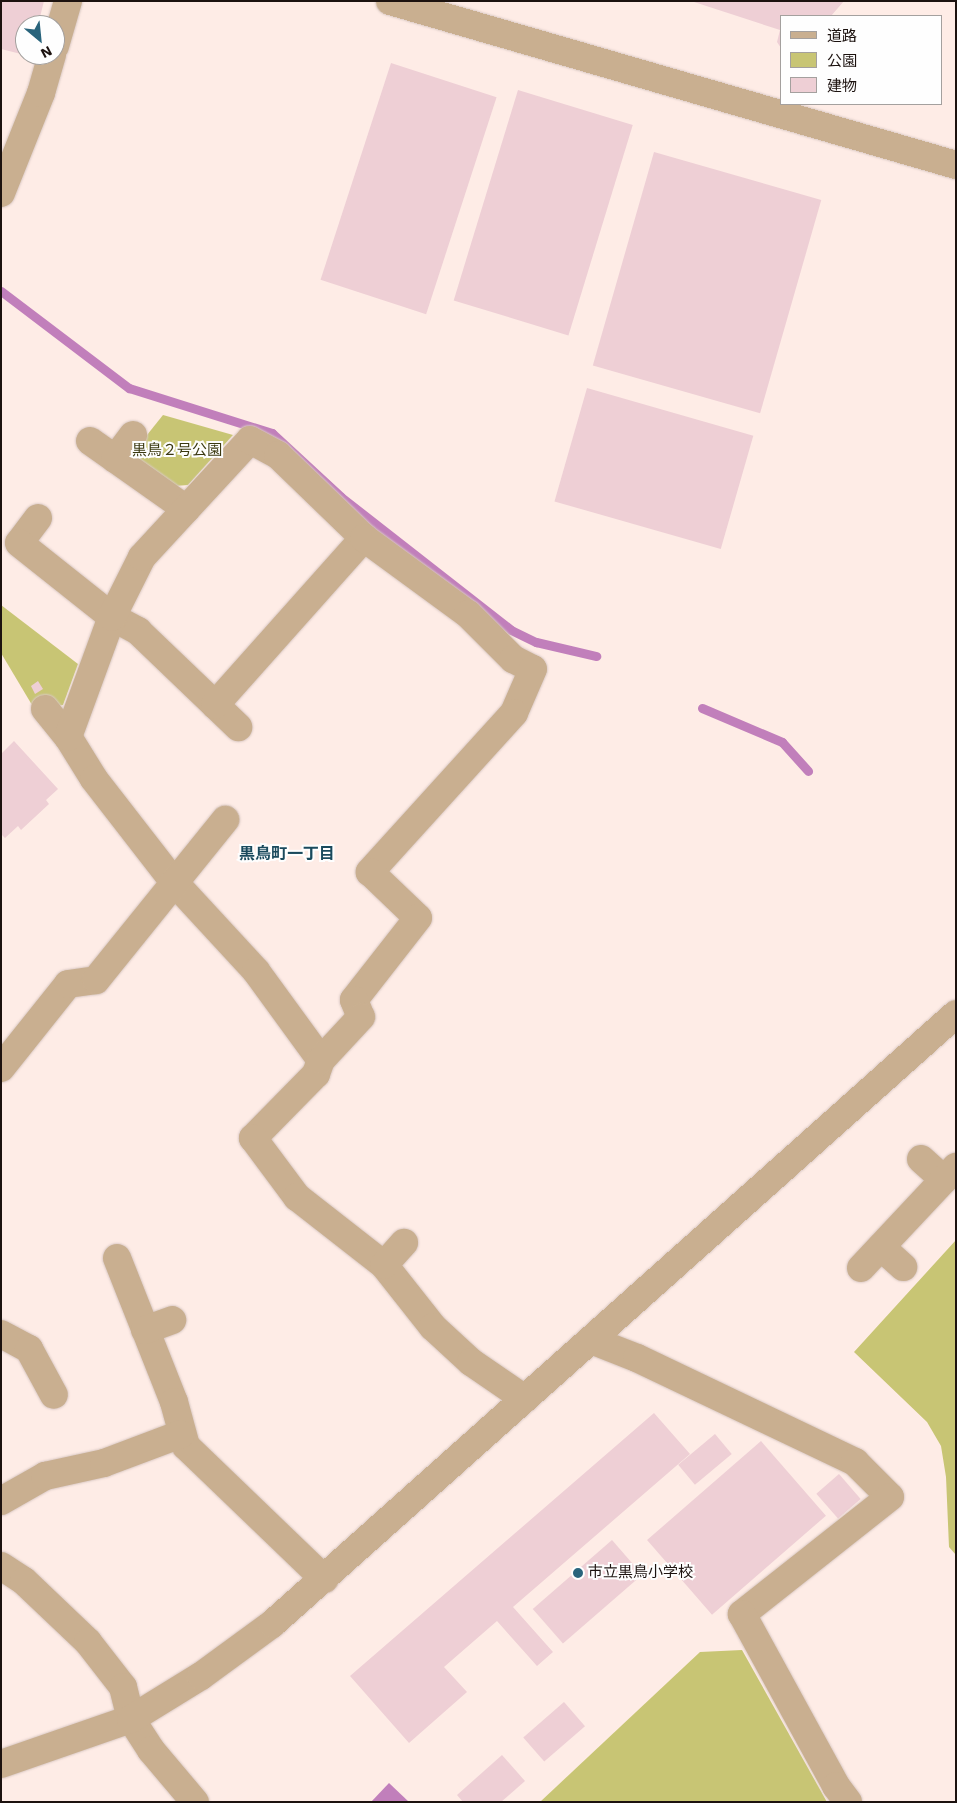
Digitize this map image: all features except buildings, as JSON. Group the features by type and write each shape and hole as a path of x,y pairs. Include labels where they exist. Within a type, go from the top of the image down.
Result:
{"street":[{"path":"64,15 68,1"},
{"path":"390,1 956,165"},
{"path":"1,193 41,93 49,65"},
{"path":"115,459 133,434"},
{"path":"68,737 112,617 142,557 250,440 278,455 364,538 468,614 513,659 533,669 514,713 370,872 418,918 354,1000 361,1017 321,1060 316,1074 253,1138 297,1196 384,1265 433,1327 471,1362 525,1399"},
{"path":"90,441 186,509"},
{"path":"38,518 19,543 112,617 138,631 238,727"},
{"path":"215,706 364,538"},
{"path":"45,709 68,737 94,778 174,882 256,971 321,1060"},
{"path":"1,1068 68,984 96,980 225,820"},
{"path":"1,1764 131,1718 243,1645 324,1579 591,1340 953,1023"},
{"path":"861,1268 950,1174 921,1159"},
{"path":"384,1265 404,1243"},
{"path":"881,1247 904,1267"},
{"path":"117,1258 174,1402 181,1434 186,1446 324,1579"},
{"path":"145,1330 172,1320"},
{"path":"1,1334 29,1349 54,1395"},
{"path":"591,1340 636,1358 855,1462 890,1497 742,1614 836,1786 848,1802"},
{"path":"1,1501 45,1476 104,1463 181,1434"},
{"path":"1,1566 24,1581 88,1642 123,1687 131,1718 151,1750 196,1802"}],"green space":[{"name":"黒鳥２号公園","path":"163,415 233,435 188,485 175,486 138,462 135,450"},
{"path":"1,605 78,664 63,705 35,710 1,653"},
{"path":"956,1240 956,1555 949,1547 946,1477 941,1446 927,1422 854,1352"},
{"path":"742,1650 827,1802 540,1802 700,1652"}],"shaded area":[{"path":"389,1783 409,1802 371,1802"}],"waterway":[{"path":"1,291 129,388 272,433 341,497 511,630 536,642 596,656"},
{"path":"702,708 782,742 808,771"}],"place":[{"name":"市立黒鳥小学校","path":"578,1573"}],"district":[{"name":"黒鳥町一丁目","path":"287,854"}]}
